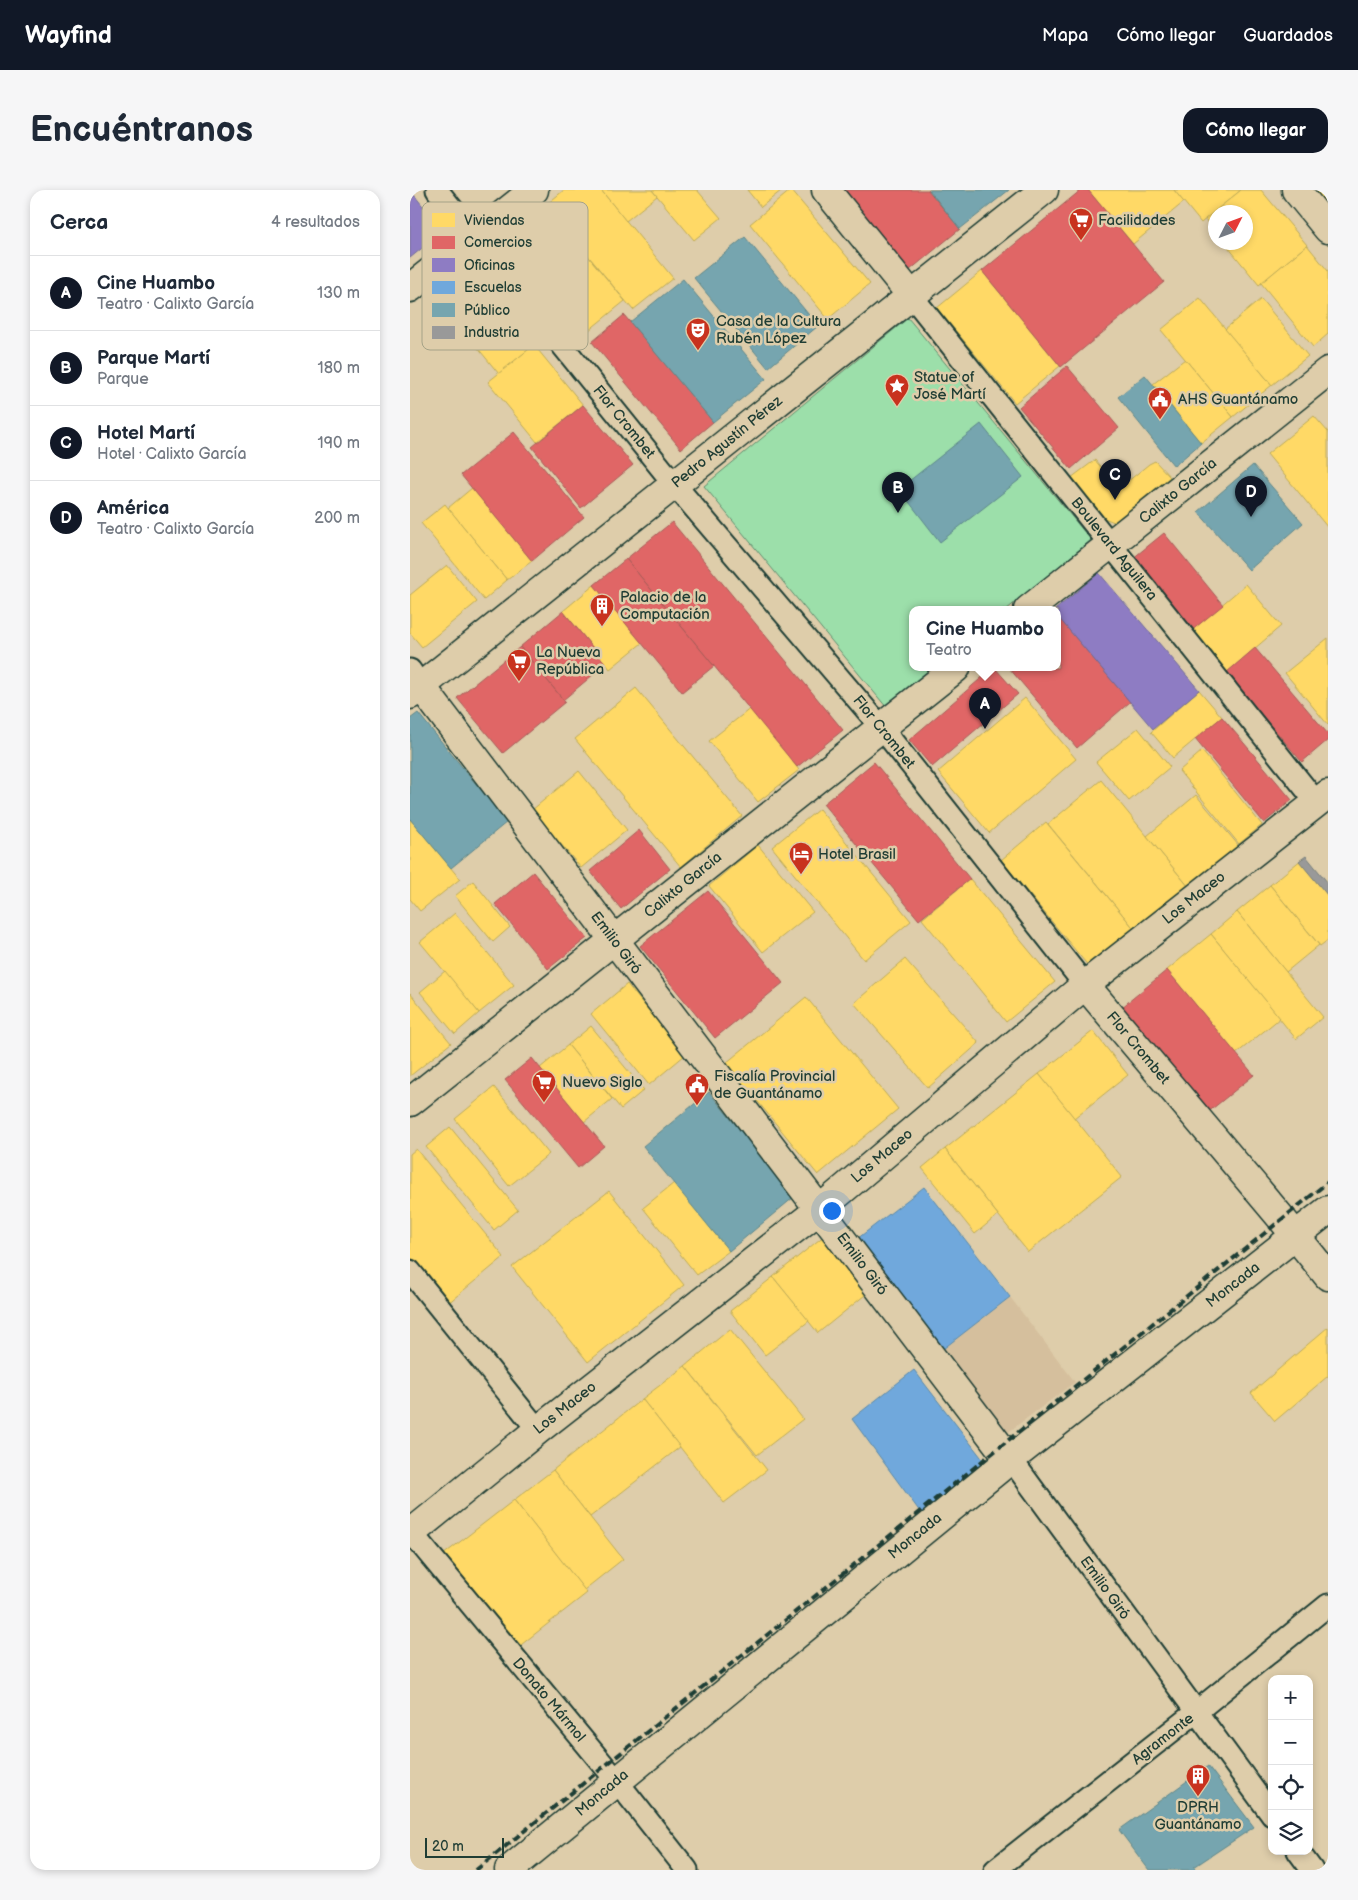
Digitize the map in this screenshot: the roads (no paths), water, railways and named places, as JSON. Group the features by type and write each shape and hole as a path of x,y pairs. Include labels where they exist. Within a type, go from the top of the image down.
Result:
{"main road":[{"path":"519,202 534,190"},
{"path":"826,190 911,295"},
{"name":"Pedro Agustín Pérez","path":"414,684 674,484 1044,190"},
{"path":"1296,190 1328,229"},
{"path":"410,288 422,279"},
{"name":"Calixto García","path":"1033,606 1328,371"},
{"name":"Calixto García","path":"410,1102 952,671"},
{"name":"Emilio Giró","path":"414,684 614,940 1000,1447 1011,1458"},
{"name":"Los Maceo","path":"410,1533 820,1209 1085,985 1324,804"},
{"name":"Flor Crombet","path":"1085,985 1276,1211 1328,1276"},
{"name":"Moncada","path":"509,1870 616,1780 1011,1458 1328,1210"}],"street":[{"name":"Flor Crombet","path":"437,190 447,202"},
{"name":"Boulevard Aguilera","path":"911,295 1110,545 1324,804"},
{"name":"Flor Crombet","path":"567,350 674,484 881,727 1085,985"},
{"path":"410,1271 538,1430"},
{"name":"Emilio Giró","path":"1011,1458 1268,1810"},
{"name":"Donato Mármol","path":"410,1533 616,1780 687,1870"},
{"name":"Agramonte","path":"996,1870 1328,1605"},
{"path":"1301,1855 1312,1870"}],"railway":[{"path":"476,1870 1328,1182"}],"place":[{"name":"Facilidades","path":"1081,241"},
{"name":"Casa de la Cultura Rubén López","path":"698,351"},
{"name":"Statue of José Martí","path":"897,407"},
{"name":"AHS Guantánamo","path":"1160,420"},
{"name":"Hotel Martí","path":"1115,500"},
{"name":"Parque Martí","path":"898,513"},
{"name":"América","path":"1251,517"},
{"name":"Palacio de la Computación","path":"602,627"},
{"name":"La Nueva República","path":"519,682"},
{"name":"Cine Huambo","path":"985,729"},
{"name":"Hotel Brasil","path":"801,875"},
{"name":"Nuevo Siglo","path":"544,1103"},
{"name":"Fiscalía Provincial de Guantánamo","path":"697,1106"},
{"name":"DPRH Guantánamo","path":"1198,1797"}]}
